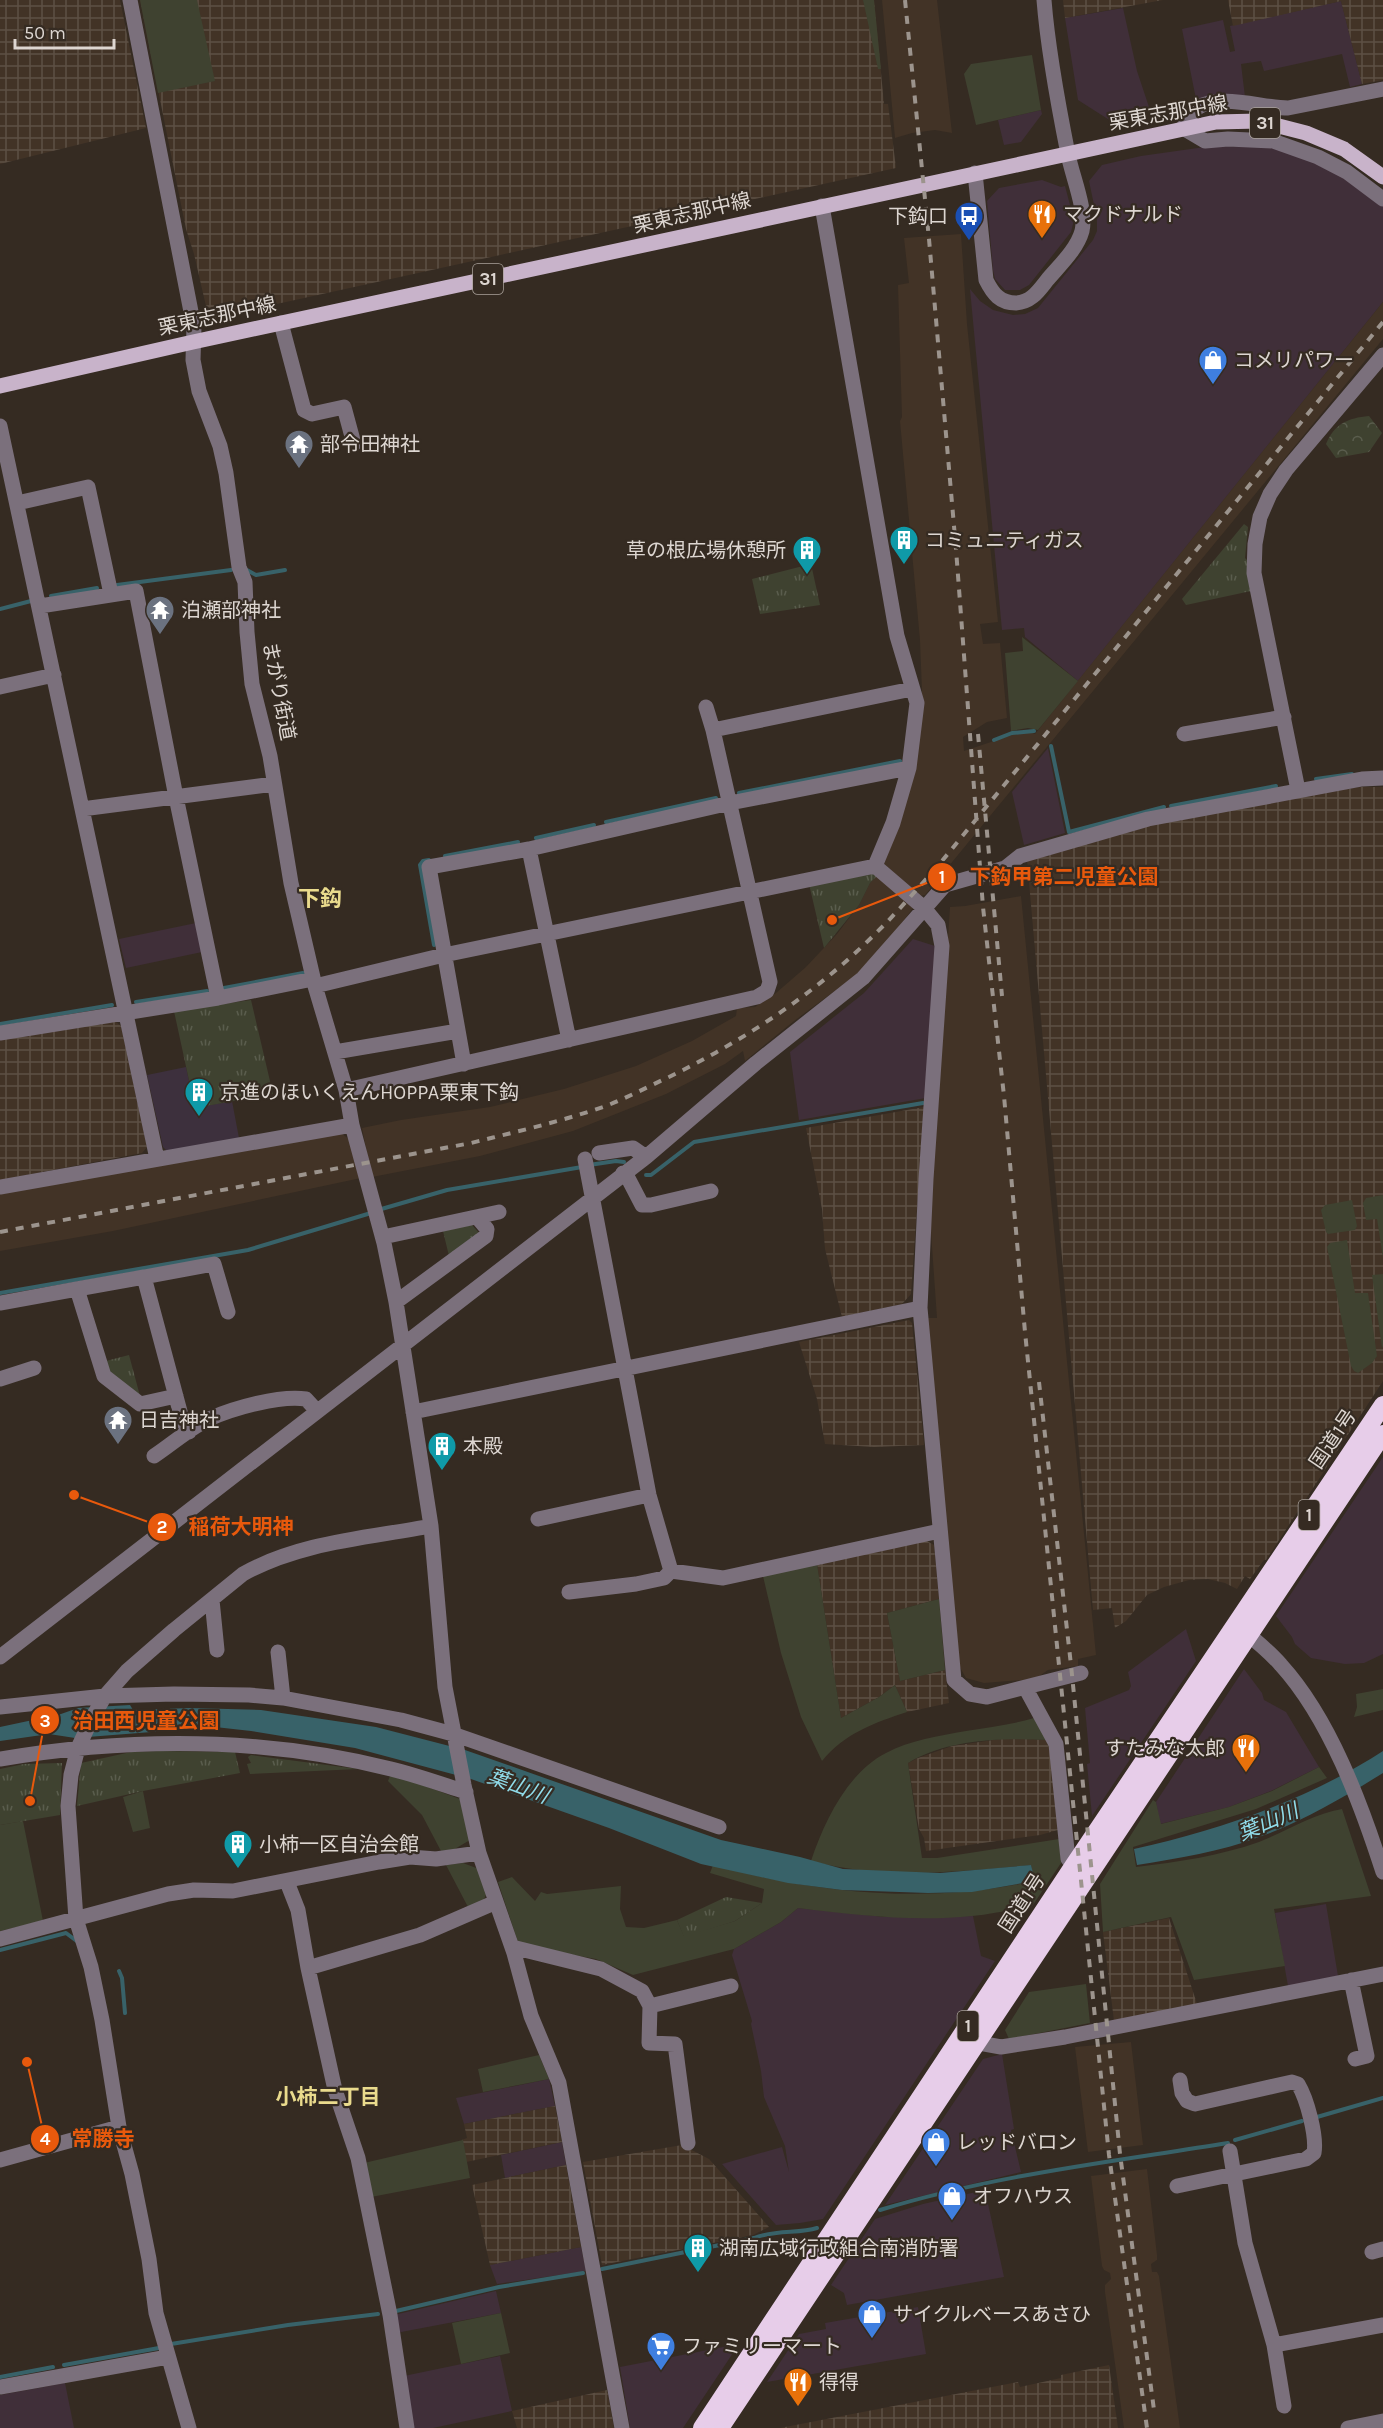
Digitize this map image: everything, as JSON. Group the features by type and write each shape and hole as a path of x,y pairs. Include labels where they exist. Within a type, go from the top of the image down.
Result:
{"highway":[{"name":"国道1号","path":"720,2428 971,2038 1242,1630 1383,1405"},
{"name":"国道1号","path":"702,2428 971,2038 1074,1865 1383,1434"}],"main road":[{"name":"栗東志那中線","path":"0,386 193,342 1216,122 1259,121 1306,133 1344,149 1383,177"}],"street":[{"name":"まがり街道","path":"130,0 194,327 193,360 199,391 220,446 226,472 237,556 245,582 252,684 270,756 291,883 314,983 346,1090 352,1125 383,1237 396,1302 431,1526 445,1687 454,1736 479,1852 512,1947 531,2016 559,2083 622,2428"},
{"path":"975,173 986,280 991,291 999,299 1010,303 1023,303 1033,297 1076,245 1082,230 1083,217 1068,154 1046,27 1044,0"},
{"path":"1383,89 1288,108 1225,101 1199,107 1190,115 1183,128 1205,141 1228,139 1274,141 1318,157 1347,172 1383,199"},
{"path":"822,206 897,636 916,704 909,768 893,823 874,866"},
{"path":"281,323 304,410 312,414 344,407 354,444"},
{"path":"1298,790 1254,573 1255,544 1260,517 1270,494 1286,470 1383,355"},
{"path":"0,426 157,1159"},
{"path":"17,503 88,487 111,594"},
{"path":"40,606 136,591 218,998"},
{"path":"0,687 54,675"},
{"path":"713,730 912,689"},
{"path":"346,1090 757,997 767,991 770,982 706,707"},
{"path":"1184,734 1284,717"},
{"path":"464,1064 429,867 529,849 730,803 909,768"},
{"path":"0,1657 646,1157 756,1063 863,978 945,885 1005,868 1020,856 1148,819 1298,790 1362,779 1383,778"},
{"path":"82,809 274,784"},
{"path":"529,849 569,1040"},
{"path":"0,1033 314,983 749,890 874,866"},
{"path":"874,866 924,908 938,925 942,946 925,1191 920,1308 954,1680 970,1694 987,1697 1029,1695 1081,1673"},
{"path":"335,1052 458,1031"},
{"path":"0,1187 352,1125"},
{"path":"646,1157 633,1148 591,1161 592,1198 649,1495 671,1571"},
{"path":"624,1173 642,1205 711,1191"},
{"path":"383,1237 499,1212"},
{"path":"396,1302 486,1236 487,1229 477,1217"},
{"path":"0,1303 214,1264 228,1312"},
{"path":"144,1277 182,1419 189,1431"},
{"path":"77,1289 104,1376 140,1404 176,1396"},
{"path":"413,1412 920,1308"},
{"path":"0,1379 34,1368"},
{"path":"154,1456 208,1419 242,1409 293,1397 306,1399 317,1411"},
{"path":"538,1519 649,1495"},
{"path":"189,2428 156,2313 149,2259 132,2174 119,2127 102,2020 76,1919 68,1806 71,1775 78,1748 105,1696 127,1671 243,1574 296,1551 431,1526"},
{"path":"671,1571 723,1578 940,1531"},
{"path":"568,1592 636,1584 664,1578 671,1571"},
{"path":"212,1600 217,1650"},
{"path":"1242,1630 1282,1665 1318,1718 1342,1764 1383,1872"},
{"path":"278,1652 284,1698"},
{"path":"0,1707 105,1696 174,1694 284,1698 401,1720 719,1827"},
{"path":"1029,1695 1056,1744 1068,1859 1074,1865"},
{"path":"0,1759 132,1743 174,1743 288,1750 392,1769 465,1788"},
{"path":"0,1939 168,1894 194,1890 233,1891 410,1857 436,1859 479,1852"},
{"path":"287,1882 298,1910 308,1968 335,2090 358,2158 390,2315 407,2428"},
{"path":"308,1968 420,1935 496,1902"},
{"path":"512,1947 601,1969 642,1991 650,2006 649,2043 675,2044 688,2143"},
{"path":"971,2038 1001,2047 1065,2037 1383,1974"},
{"path":"1351,1980 1367,2056 1355,2059"},
{"path":"650,2006 731,1986"},
{"path":"1177,2186 1306,2159 1314,2153 1316,2144 1303,2092 1298,2084 1292,2082 1195,2104 1187,2101 1182,2093 1180,2080"},
{"path":"0,2160 119,2127"},
{"path":"1230,2151 1245,2243 1274,2345 1284,2406"},
{"path":"1274,2345 1383,2325"},
{"path":"0,2387 168,2357"},
{"path":"1347,2428 1383,2421"}],"shaded area":[{"path":"0,0 120,0 146,128 0,164"},
{"path":"140,0 874,0 884,104 888,104 896,168 209,319 186,229"},
{"path":"882,0 937,0 952,133 935,130 895,138"},
{"path":"1063,0 1163,0 1065,18"},
{"path":"1228,0 1383,0 1383,80 1362,84 1341,1 1233,26"},
{"path":"1341,1 1362,84 1350,87 1342,54 1264,71 1261,61 1241,64 1245,97 1196,99 1182,29 1223,20 1230,52 1235,51 1230,26"},
{"path":"1123,8 1137,71 1150,110 1111,121 1078,100 1065,18"},
{"path":"1041,110 1042,114 1021,142 1004,145 998,120"},
{"path":"1212,146 1267,147 1290,152 1316,162 1346,179 1383,206 1383,302 1078,681 1025,637 1024,628 1002,630 970,289 980,301 993,310 1013,315 1025,314 1038,308 1093,240 1097,231 1097,219 1089,181 1102,165 1141,156"},
{"path":"1042,180 1061,187 1065,186 1074,220 1071,232 1029,285 1020,290 1005,290 995,279 993,270 987,201 999,188"},
{"path":"961,234 967,324 998,622 980,624 983,644 1000,643 1007,718 987,722 963,737 964,751 1012,735 1030,732 1035,734 1383,302 1383,339 925,895 920,896 883,863 921,716 922,691 920,640 900,421 902,417 898,285 909,283 904,238"},
{"path":"1048,748 1065,833 1024,845 1012,792"},
{"path":"1361,787 1383,787 1383,1381 1266,1560 1250,1579 1245,1576 1237,1589 1208,1579 1189,1580 1164,1587 1147,1595 1126,1621 1115,1628 1112,1608 1093,1610 1027,859 1162,822"},
{"path":"878,875 913,908 884,947 863,970 745,1061 743,1051 725,1064 666,1094 573,1131 480,1156 372,1177 362,1128 490,1107 564,1089 636,1066 692,1041 736,1016 737,1008 755,1007 776,993 806,967 837,934 859,905 870,883"},
{"path":"1021,896 1096,1655 1078,1659 1078,1666 1048,1670 1035,1679 984,1683 966,1678 958,1664 927,1318 937,1318 930,1218 950,907"},
{"path":"196,923 202,952 126,968 119,939"},
{"path":"913,939 935,946 926,1098 799,1120 790,1052 864,993"},
{"path":"112,1019 121,1026 147,1147 142,1153 0,1180 0,1039"},
{"path":"186,1067 195,1108 232,1101 239,1138 167,1151 163,1147 147,1075"},
{"path":"924,1107 911,1294 902,1304 842,1317 825,1249 822,1209 806,1128"},
{"path":"341,1133 350,1140 361,1178 113,1231 0,1251 0,1194"},
{"path":"909,1320 912,1323 924,1445 874,1447 825,1444 817,1399 799,1342"},
{"path":"1383,1457 1383,1654 1364,1663 1345,1664 1311,1658 1295,1644 1276,1616"},
{"path":"925,1540 934,1545 939,1599 887,1613 900,1681 945,1670 949,1703 907,1712 895,1685 879,1697 841,1718 817,1564"},
{"path":"1186,1629 1196,1661 1092,1816 1085,1708 1129,1690 1131,1686 1128,1672"},
{"path":"1244,1669 1262,1693 1264,1700 1286,1712 1319,1767 1271,1791 1229,1807 1160,1824 1156,1802"},
{"path":"1007,1738 1047,1740 1049,1743 1058,1830 1040,1835 926,1851 924,1838 919,1829 908,1763 952,1746"},
{"path":"1326,1904 1338,1976 1288,1986 1275,1913"},
{"path":"798,1908 885,1917 973,1916 981,1956 995,1961 823,2219 776,2225 722,2164 782,2147 789,2172 785,2146 764,2097 752,2021 732,1955 734,1949 781,1922"},
{"path":"1169,1918 1197,2004 1114,2021 1103,1932"},
{"path":"1131,2042 1143,2145 1088,2152 1075,2047"},
{"path":"1002,2054 1014,2129 1011,2130 1021,2172 885,2205 983,2059"},
{"path":"549,2079 555,2106 464,2124 456,2098"},
{"path":"555,2106 562,2142 466,2162 462,2140 467,2138 464,2124"},
{"path":"562,2142 566,2165 505,2178 501,2155"},
{"path":"682,2145 709,2159 769,2227 753,2235 602,2265 583,2162"},
{"path":"566,2165 581,2247 490,2265 472,2185"},
{"path":"1147,2169 1157,2255 1157,2260 1151,2264 1152,2272 1157,2272 1159,2276 1180,2428 1124,2428 1105,2292 1105,2285 1111,2279 1110,2273 1102,2266 1091,2176"},
{"path":"985,2190 1004,2277 847,2305 844,2293 831,2285 875,2219 923,2204"},
{"path":"581,2247 586,2271 497,2284 490,2265"},
{"path":"496,2291 501,2313 396,2333 394,2315"},
{"path":"918,2307 926,2354 767,2382 799,2334 826,2329 825,2323"},
{"path":"739,2344 683,2428 630,2428 620,2367"},
{"path":"500,2356 512,2411 433,2428 413,2428 404,2376"},
{"path":"1109,2365 1118,2428 780,2428 1018,2382 1020,2387 1061,2378 1061,2375"},
{"path":"65,2383 74,2428 0,2428 0,2395"},
{"path":"607,2390 614,2428 517,2428 512,2411"}],"green space":[{"path":"140,0 197,0 215,81 158,93"},
{"path":"863,0 874,0 881,69 878,69"},
{"path":"1032,55 1041,110 976,125 964,74 971,64"},
{"path":"1369,416 1382,433 1369,452 1336,458 1326,444 1333,431 1348,420"},
{"path":"1244,524 1248,527 1245,558 1248,561 1251,591 1186,605 1182,599"},
{"path":"811,564 820,605 760,614 752,579"},
{"path":"1022,637 1078,681 1038,730 1028,728 1011,731 1005,653 1023,651"},
{"path":"869,871 878,875 870,883 859,905 824,948 809,884"},
{"path":"251,1000 273,1094 195,1108 174,1011"},
{"path":"1383,1195 1383,1258 1377,1219 1366,1220 1363,1203 1366,1198"},
{"path":"1352,1200 1357,1226 1355,1230 1328,1234 1321,1210 1325,1205"},
{"path":"472,1225 479,1233 449,1256 443,1231"},
{"path":"1347,1240 1355,1293 1368,1293 1377,1356 1372,1363 1358,1373 1351,1366 1327,1247 1330,1243"},
{"path":"1383,1274 1383,1346 1382,1348 1372,1275"},
{"path":"129,1355 140,1396 109,1371 106,1361"},
{"path":"817,1564 841,1718 879,1697 895,1685 907,1712 850,1736 822,1761 801,1717 781,1653 763,1576"},
{"path":"939,1599 945,1670 900,1681 887,1613"},
{"path":"1383,1689 1383,1710 1354,1717 1357,1707 1356,1694"},
{"path":"1034,1718 1047,1740 1012,1739 975,1742 940,1749 908,1763 922,1858 937,1858 1059,1839 1061,1863 1031,1908 950,1918 906,1918 798,1908 781,1922 734,1949 633,1975 596,1959 519,1945 498,1882 512,1877 535,1901 541,1892 547,1894 621,1886 620,1909 626,1927 644,1928 677,1920 684,1936 735,1921 762,1903 764,1889 710,1873 713,1865 752,1875 832,1889 913,1894 954,1893 1034,1881 1031,1865 921,1873 865,1871 811,1861 823,1830 839,1800 860,1773 886,1753 915,1742"},
{"path":"131,1752 235,1752 240,1773 77,1806 81,1763"},
{"path":"251,1755 358,1769 250,1774 247,1764 251,1763 248,1757"},
{"path":"62,1763 60,1815 0,1825 0,1769 24,1764"},
{"path":"1319,1767 1327,1778 1256,1809 1133,1847 1136,1867 1198,1858 1259,1842 1310,1819 1342,1809 1371,1896 1274,1909 1285,1966 1194,1980 1171,1917 1103,1932 1100,1884 1153,1800 1156,1802 1161,1824 1229,1807 1272,1791"},
{"path":"390,1776 460,1799 470,1840 453,1850 441,1851 422,1815 388,1781"},
{"path":"143,1791 150,1828 133,1832 123,1797"},
{"path":"23,1821 43,1921 0,1931 0,1825"},
{"path":"463,1863 479,1869 487,1893 483,1901 468,1907 446,1865"},
{"path":"726,1897 762,1903 735,1921 684,1937 677,1920"},
{"path":"1086,1984 1090,2023 1009,2039 1005,2030 1029,1992"},
{"path":"539,2055 549,2079 483,2092 478,2069"},
{"path":"463,2140 470,2178 371,2197 364,2163"},
{"path":"501,2313 510,2353 461,2364 452,2323"}],"water":[{"name":"葉山川","path":"130,1705 133,1710 190,1708 261,1710 376,1727 465,1750 721,1840 843,1869 940,1873 1031,1865 1035,1881 972,1892 928,1893 842,1890 788,1883 701,1864 609,1828 471,1779 355,1748 251,1731 215,1727 75,1738 49,1734 0,1741 0,1727 61,1714 78,1708"},
{"name":"葉山川","path":"1383,1751 1383,1773 1291,1824 1229,1847 1137,1865 1134,1849 1199,1832 1263,1811 1325,1784"}],"waterway":[{"path":"245,569 256,575 285,570"},
{"path":"117,585 231,570"},
{"path":"51,596 97,588"},
{"path":"0,609 31,601"},
{"path":"994,740 1012,733 1034,731"},
{"path":"1051,746 1069,832 1164,807"},
{"path":"739,793 900,761"},
{"path":"1316,779 1352,774"},
{"path":"1171,806 1276,786"},
{"path":"606,822 716,798"},
{"path":"536,838 594,825"},
{"path":"445,856 518,842"},
{"path":"429,860 423,861 420,865 434,945"},
{"path":"224,988 303,973"},
{"path":"136,1002 207,991"},
{"path":"0,1024 112,1005"},
{"path":"646,1175 651,1175 694,1142 923,1103"},
{"path":"589,1165 624,1162"},
{"path":"378,1210 447,1190 582,1167"},
{"path":"0,1293 248,1250 371,1213"},
{"path":"0,1950 66,1933 78,1942"},
{"path":"119,1971 122,1978 125,2013"},
{"path":"1317,2117 1383,2098"},
{"path":"1235,2140 1302,2121"},
{"path":"880,2210 1009,2178 1228,2143"},
{"path":"602,2269 771,2233 817,2228"},
{"path":"396,2311 499,2287 583,2273"},
{"path":"171,2344 288,2325 378,2314"},
{"path":"64,2365 159,2348"},
{"path":"0,2377 53,2367"}],"railway":[{"path":"905,0 956,549 983,907 1004,1096 1025,1332 1109,2155 1147,2428"},
{"path":"0,1232 471,1143 554,1122 611,1104 669,1077 724,1048 776,1015 849,959 889,920 942,861 1383,322"},
{"path":"978,734 1002,996"},
{"path":"1039,1382 1071,1665 1120,2154 1154,2410"}],"place":[{"name":"マクドナルド","path":"1042,240"},
{"name":"下鈎口","path":"969,242"},
{"name":"コメリパワー","path":"1213,386"},
{"name":"部令田神社","path":"299,470"},
{"name":"コミュニティガス","path":"904,566"},
{"name":"草の根広場休憩所","path":"807,576"},
{"name":"泊瀬部神社","path":"160,636"},
{"name":"下鈎甲第二児童公園","path":"832,920"},
{"name":"京進のほいくえんHOPPA栗東下鈎","path":"199,1118"},
{"name":"日吉神社","path":"118,1446"},
{"name":"本殿","path":"442,1472"},
{"name":"稲荷大明神","path":"74,1495"},
{"name":"すたみな太郎","path":"1246,1774"},
{"name":"治田西児童公園","path":"30,1801"},
{"name":"小柿一区自治会館","path":"238,1870"},
{"name":"常勝寺","path":"27,2062"},
{"name":"レッドバロン","path":"936,2168"},
{"name":"オフハウス","path":"952,2222"},
{"name":"湖南広域行政組合南消防署","path":"698,2274"},
{"name":"サイクルベースあさひ","path":"872,2340"},
{"name":"ファミリーマート","path":"661,2372"},
{"name":"得得","path":"798,2408"}],"district":[{"name":"下鈎","path":"320,899"},
{"name":"小柿二丁目","path":"328,2097"}]}
